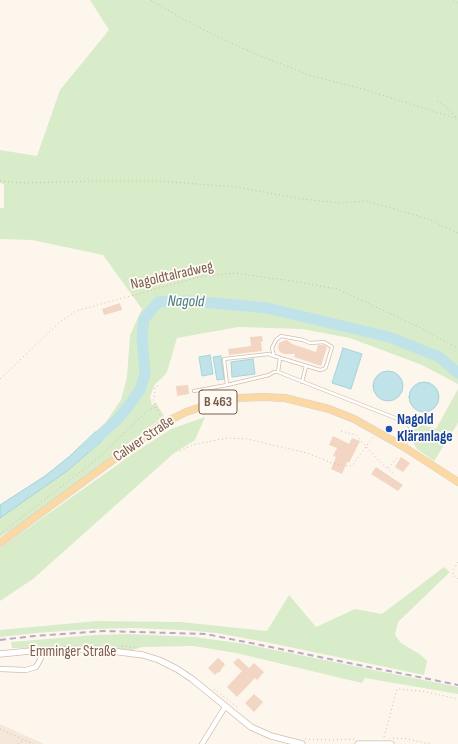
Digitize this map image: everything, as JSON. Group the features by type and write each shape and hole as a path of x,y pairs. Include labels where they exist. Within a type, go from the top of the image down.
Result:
{"main road":[{"name":"Calwer Straße","path":"0,542 162,424 186,412 213,403 239,398 285,398 329,409 377,430 458,482"}],"street":[{"name":"Emminger Straße","path":"0,654 41,650 96,649 143,655 159,660 177,669 197,683 251,727 271,736 304,742"},
{"path":"0,669 26,670 36,667 42,658 41,650"},
{"path":"202,744 226,707"},
{"path":"358,744 390,741"}],"lane":[{"path":"227,385 224,360 269,354 274,356 280,358 320,370 326,367 332,347 324,342 310,343 303,340 281,336 276,340 272,348 274,356"},
{"path":"278,372 280,358"},
{"path":"302,382 306,366"},
{"path":"194,391 227,385 278,372 408,423 411,429 411,435 404,447"}],"path":[{"path":"151,0 183,19 220,38 312,76 363,89 458,119"},
{"path":"453,0 458,3"},
{"path":"438,102 444,105 458,119"},
{"path":"0,181 23,183 157,181 228,186 302,199 340,202 367,201 428,219 458,233"},
{"name":"Nagoldtalradweg","path":"0,379 60,322 76,311 199,277 233,273 338,289 419,327 458,348"},
{"path":"158,386 155,387 155,395 153,400 162,418 162,424"},
{"path":"0,534 97,459 148,410 156,407"},
{"path":"180,451 192,445 217,440 229,438 247,439 307,453 335,464 352,466 377,430"},
{"path":"341,431 356,435 370,453 394,474"},
{"path":"387,468 397,458"},
{"path":"458,562 453,570 454,575 458,579"},
{"path":"384,742 397,689 422,691 458,698"},
{"path":"0,729 33,744"},
{"path":"304,742 362,738"},
{"path":"18,744 20,744 22,739"},
{"path":"390,741 408,739 430,744"}],"shaded area":[{"path":"0,724 44,744 0,744"}],"green space":[{"path":"90,0 458,0 458,384 422,365 350,338 302,329 238,327 177,338 167,372 155,384 150,397 152,405 156,403 164,416 41,510 0,537 0,518 67,471 102,441 95,432 106,422 121,400 127,377 130,335 142,309 103,255 32,240 0,239 0,208 4,208 4,184 0,183 0,150 37,156 60,90 109,30"},
{"path":"458,389 458,423 434,461 417,449 414,444 414,428 409,420 436,429"},
{"path":"205,417 195,440 173,454 33,579 0,601 0,548 134,453 171,429"},
{"path":"444,567 450,572 398,622 395,635 401,643 421,655 427,661 424,675 217,633 133,628 91,629 0,637 0,630 97,621 180,622 267,631 289,595 316,627 355,609 382,614"},
{"path":"128,634 195,637 245,644 458,687 458,694 365,678 362,683 236,653 194,646 142,647 132,650 106,648 12,648 11,642 95,635"}],"water":[{"path":"343,348 362,354 351,389 332,383"},
{"path":"210,355 213,374 202,376 199,357"},
{"path":"221,356 224,379 217,380 213,357"},
{"path":"253,359 255,374 232,377 231,362"},
{"path":"388,371 399,375 403,386 399,397 388,401 377,397 373,386 377,375"},
{"path":"424,382 435,386 439,397 435,408 424,412 413,408 409,397 413,386"},
{"path":"95,432 102,441 67,471 0,518 0,505 45,476 70,456"}],"building":[{"path":"120,303 122,310 104,315 102,309"},
{"path":"262,336 262,351 229,355 228,349 251,346 250,337"},
{"path":"287,340 292,344 316,352 318,345 327,347 321,366 294,357 295,354 284,354 280,352 278,348 279,343"},
{"path":"188,385 189,394 177,396 176,386"},
{"path":"333,436 349,444 352,438 360,441 349,463 347,462 342,474 331,469 336,457 333,456 337,448 329,445"},
{"path":"401,457 410,463 403,472 395,467"},
{"path":"376,467 403,485 398,491 371,474"},
{"path":"218,658 225,664 219,673 218,672 215,675 208,668"},
{"path":"238,658 249,668 254,663 264,672 257,680 255,678 237,697 227,687 242,671 233,663"},
{"path":"254,694 263,702 254,712 245,703"}],"waterway":[{"name":"Nagold","path":"87,447 118,419 140,390 145,374 142,338 144,319 158,302 191,301 267,308 389,337 439,357 458,373"}],"railway":[{"path":"0,640 104,631 206,634 458,685"}],"place":[{"name":"Nagold Kläranlage","path":"389,429"}]}
